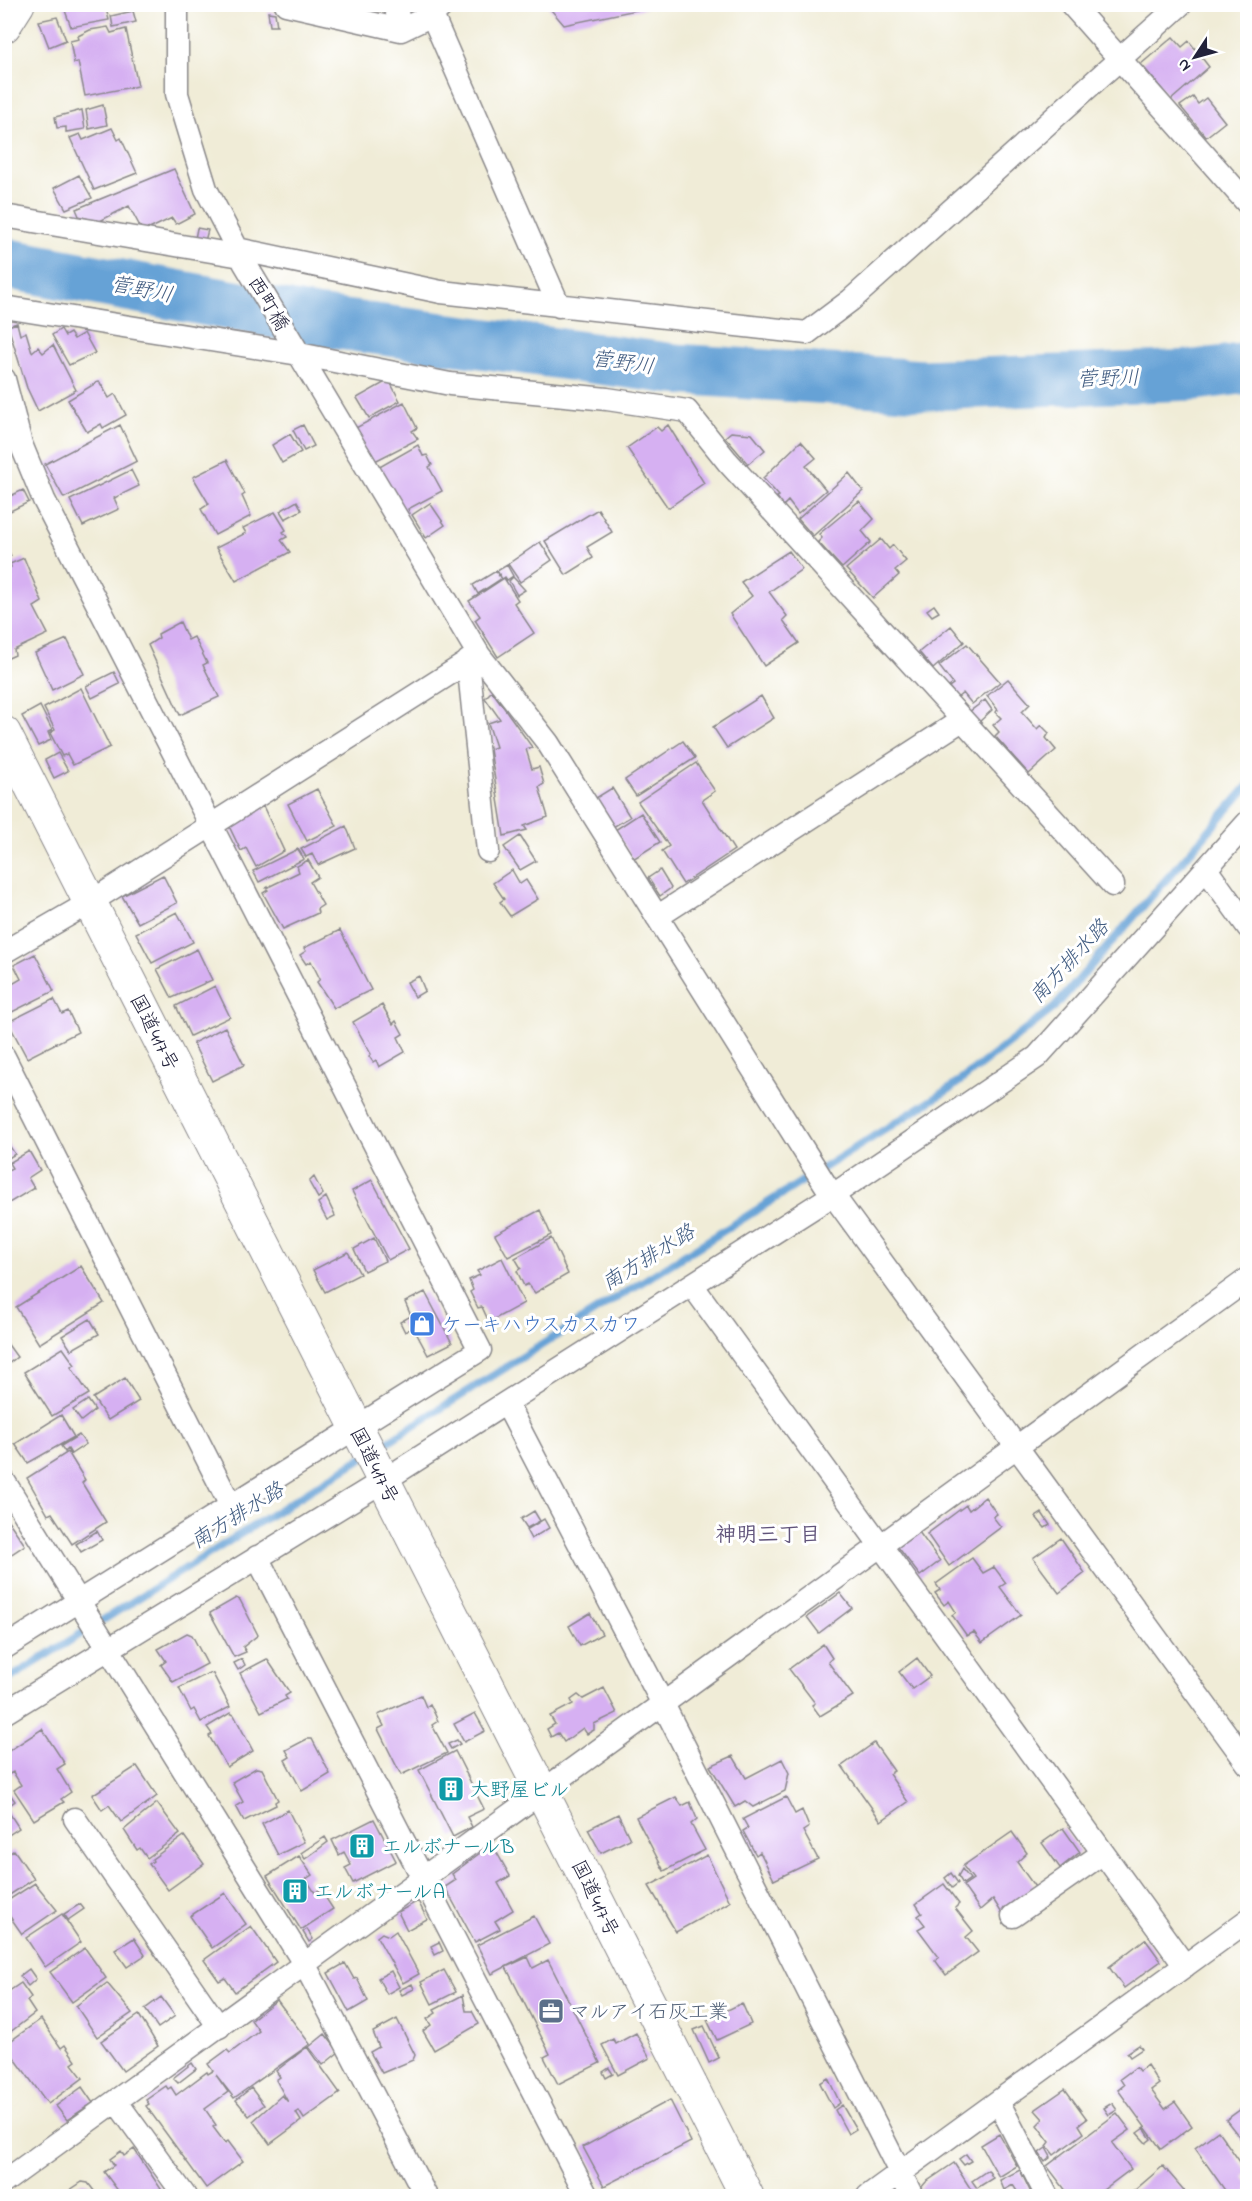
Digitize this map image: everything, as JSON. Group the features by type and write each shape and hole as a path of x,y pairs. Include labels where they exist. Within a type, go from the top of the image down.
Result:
{"highway":[{"path":"4,26 18,4"},
{"name":"国道417号","path":"4,733 358,1432 544,1792 747,2196"}],"street":[{"name":"西町橋","path":"177,4 177,94 206,189 241,256 473,658 548,743 829,1189 1248,1764"},
{"path":"286,4 401,30 438,10 559,306"},
{"path":"395,4 401,30"},
{"path":"1071,4 1248,204"},
{"path":"4,216 441,292 807,333 851,300 1181,4"},
{"path":"4,307 296,349 450,384 607,399 687,411 727,461 1113,885"},
{"path":"4,379 21,444 44,500 480,1350 358,1432 232,1508 81,1606 4,1648"},
{"path":"4,952 62,916 89,903 473,658 488,851"},
{"path":"657,917 962,720"},
{"path":"4,1713 105,1646 257,1557 381,1476 506,1403 692,1285 829,1189 1037,1057 1248,822"},
{"path":"1206,869 1248,927"},
{"path":"4,1057 232,1508"},
{"path":"4,2182 664,1706 1248,1279"},
{"path":"692,1285 1185,1966"},
{"path":"506,1403 664,1706 912,2196"},
{"path":"4,1481 305,1965 426,2196"},
{"path":"257,1557 587,2196"},
{"path":"75,1819 219,2027"},
{"path":"1013,1916 1103,1853"},
{"path":"868,2196 1248,1920"},
{"path":"116,2102 184,2196"},
{"path":"999,2103 1047,2196"}],"building":[{"path":"546,4 645,4 646,8 564,25"},
{"path":"63,5 105,5 109,20 71,27"},
{"path":"133,11 136,22 113,27 111,16"},
{"path":"268,12 275,13 277,26 270,26"},
{"path":"57,17 66,40 49,47 39,21"},
{"path":"108,27 111,33 126,29 138,86 85,96 78,62 74,63 70,41 79,39 78,36 90,30"},
{"path":"1173,37 1182,47 1189,41 1209,67 1171,100 1141,64"},
{"path":"1193,97 1198,104 1206,98 1225,122 1206,137 1180,106"},
{"path":"103,105 107,125 89,129 86,110"},
{"path":"82,110 85,129 66,132 66,127 57,128 55,117"},
{"path":"112,128 118,140 121,138 137,173 94,190 70,138 80,134 83,140"},
{"path":"174,169 195,214 176,224 172,218 143,232 129,206 98,222 79,216 76,209"},
{"path":"79,175 92,198 66,209 54,188"},
{"path":"197,228 208,230 205,241 195,239"},
{"path":"17,323 20,335 26,332 32,352 38,347 43,353 53,345 76,390 38,411 27,388 8,326"},
{"path":"61,329 65,336 70,333 74,339 84,333 95,353 69,365 52,335"},
{"path":"389,380 400,401 369,418 357,398"},
{"path":"99,381 109,398 115,394 126,415 103,428 101,424 87,432 68,400"},
{"path":"404,402 417,428 412,431 418,439 371,463 352,430"},
{"path":"120,425 137,461 64,498 45,464"},
{"path":"303,425 314,446 304,451 293,430"},
{"path":"668,425 704,483 668,508 627,448 657,427 661,431"},
{"path":"731,432 752,434 765,450 748,464 725,437"},
{"path":"290,434 301,452 282,463 272,445"},
{"path":"801,441 816,458 806,466 826,490 798,514 788,501 783,506 777,497 779,496 763,478"},
{"path":"418,445 423,456 427,455 432,465 429,467 442,491 408,509 410,513 403,516 376,469"},
{"path":"227,460 245,494 242,496 251,516 215,535 201,509 209,504 193,477"},
{"path":"131,470 139,486 114,498 119,509 83,526 70,500"},
{"path":"849,473 863,491 813,536 798,519"},
{"path":"23,490 29,502 4,514 4,499"},
{"path":"297,501 302,510 285,519 280,511"},
{"path":"859,501 874,519 862,531 871,542 842,568 818,542 822,538 819,534"},
{"path":"430,503 445,525 426,538 412,515"},
{"path":"598,509 612,532 587,547 593,558 566,575 545,541"},
{"path":"275,512 286,530 283,532 287,537 281,540 290,552 236,581 216,548 246,533 243,528"},
{"path":"881,539 889,549 893,545 906,561 895,570 899,575 873,598 846,569"},
{"path":"4,542 11,556 4,560"},
{"path":"540,542 552,560 520,582 508,564"},
{"path":"789,551 802,569 769,592 787,616 783,620 799,643 764,666 730,614 752,596 741,582"},
{"path":"24,558 42,602 34,607 48,634 14,650 15,655 4,660 4,570 11,567 10,564"},
{"path":"507,565 513,576 507,580 505,577 502,579 497,571"},
{"path":"496,571 501,579 478,594 473,585"},
{"path":"513,577 525,590 517,595 509,581"},
{"path":"504,578 518,600 514,603 534,633 498,657 475,620 480,616 469,601"},
{"path":"934,605 939,612 932,616 927,610"},
{"path":"180,622 188,640 194,637 207,663 203,665 219,697 180,715 148,645 159,638 158,634"},
{"path":"951,626 964,642 933,669 919,652"},
{"path":"67,639 84,674 52,690 35,653"},
{"path":"967,644 1000,682 972,704 963,693 957,698 949,687 953,684 939,666"},
{"path":"114,672 120,684 92,698 86,686"},
{"path":"1008,679 1030,704 1022,712 1037,729 1041,725 1049,733 1046,738 1056,750 1029,774 995,736 999,732 993,725 1001,718 995,712 998,710 987,696"},
{"path":"81,688 110,747 73,765 67,754 62,756 50,733 55,730 44,708"},
{"path":"492,691 532,747 526,749 532,769 539,767 544,784 539,787 548,817 524,826 527,830 504,836 490,749 496,747 488,723 500,719 485,698"},
{"path":"761,696 774,718 727,748 713,727"},
{"path":"985,700 992,710 978,723 969,712"},
{"path":"40,706 52,730 48,732 51,740 38,746 22,716"},
{"path":"683,741 695,758 636,796 625,780"},
{"path":"58,753 68,771 54,778 45,760"},
{"path":"696,763 715,791 702,800 734,850 683,884 662,851 669,846 638,802"},
{"path":"612,788 630,817 613,827 596,798"},
{"path":"317,789 337,826 307,841 288,804"},
{"path":"263,806 284,851 256,867 246,848 241,851 228,824"},
{"path":"641,813 660,842 633,859 615,830"},
{"path":"346,826 355,848 318,865 312,854 306,857 301,849"},
{"path":"520,836 536,861 520,870 504,847"},
{"path":"298,849 304,859 259,882 253,871"},
{"path":"308,860 318,877 310,882 323,905 317,909 318,913 283,929 263,893 268,890 266,888 299,872 297,866"},
{"path":"512,870 520,884 526,880 538,899 510,916 500,902 504,899 493,883"},
{"path":"660,870 671,888 660,896 648,878"},
{"path":"163,875 177,903 138,923 122,896"},
{"path":"177,912 193,942 152,963 136,933"},
{"path":"340,930 371,990 334,1008 317,982 320,979 311,961 306,964 300,955 306,951 304,948"},
{"path":"197,949 212,980 172,998 157,969"},
{"path":"35,954 54,991 4,1016 4,977 9,986 21,979 14,965"},
{"path":"419,976 425,991 415,997 407,982"},
{"path":"215,986 230,1017 190,1036 176,1006"},
{"path":"54,999 62,1014 68,1011 78,1032 27,1058 8,1022"},
{"path":"382,1005 393,1024 396,1021 403,1034 398,1037 405,1052 379,1067 376,1060 373,1062 369,1056 371,1054 353,1022"},
{"path":"225,1027 244,1065 212,1081 193,1043"},
{"path":"4,1138 15,1154 4,1161"},
{"path":"29,1151 40,1170 28,1178 34,1188 9,1203 4,1195 4,1172 12,1168 9,1163"},
{"path":"314,1177 323,1194 318,1198 309,1182"},
{"path":"372,1180 409,1249 388,1260 352,1191"},
{"path":"326,1197 335,1216 327,1220 318,1203"},
{"path":"540,1210 551,1235 508,1257 495,1234"},
{"path":"374,1238 385,1261 364,1271 354,1249"},
{"path":"551,1238 568,1274 535,1293 528,1284 524,1286 517,1271 521,1268 515,1258"},
{"path":"348,1252 360,1274 325,1292 313,1270"},
{"path":"502,1258 524,1303 489,1322 482,1307 478,1308 470,1292 473,1290 469,1280 480,1275 477,1271"},
{"path":"81,1266 104,1303 39,1344 16,1307"},
{"name":"ケーキハウスカスカワ","path":"425,1292 452,1343 428,1355 413,1327 405,1332 400,1322 411,1316 405,1302"},
{"path":"90,1319 99,1334 71,1350 62,1336"},
{"path":"4,1339 17,1357 4,1367"},
{"path":"63,1348 75,1365 71,1367 89,1394 52,1416 24,1372"},
{"path":"125,1378 139,1401 108,1420 93,1398"},
{"path":"88,1400 95,1410 81,1421 73,1410"},
{"path":"61,1415 74,1437 28,1463 15,1444"},
{"path":"79,1435 86,1444 71,1454 68,1449 65,1452 61,1446"},
{"path":"68,1452 85,1480 82,1483 106,1522 72,1544 52,1513 48,1515 27,1478"},
{"path":"985,1497 997,1514 993,1517 1001,1527 949,1566 927,1534 966,1505 969,1510"},
{"path":"534,1511 540,1521 527,1528 521,1519"},
{"path":"1042,1513 1050,1525 1045,1528 1036,1517"},
{"path":"7,1519 25,1545 4,1559 4,1520"},
{"path":"544,1519 549,1528 531,1539 526,1530"},
{"path":"97,1531 102,1540 81,1552 76,1544"},
{"path":"919,1532 940,1561 920,1576 898,1547"},
{"path":"1061,1538 1085,1573 1059,1593 1033,1558"},
{"path":"972,1558 983,1573 994,1567 1006,1583 1000,1587 1021,1615 982,1643 974,1632 967,1636 952,1615 956,1612 949,1601 944,1605 935,1593 940,1590 936,1584"},
{"path":"840,1593 852,1608 819,1633 807,1617"},
{"path":"236,1598 240,1600 258,1635 243,1647 246,1652 234,1657 210,1613"},
{"path":"590,1613 602,1634 580,1646 569,1626"},
{"path":"187,1633 192,1635 207,1664 173,1682 161,1665 166,1661 158,1649"},
{"path":"823,1644 832,1658 828,1662 853,1696 820,1716 812,1705 815,1703 789,1669"},
{"path":"917,1658 930,1676 912,1689 899,1672"},
{"path":"242,1659 245,1665 238,1670 234,1663"},
{"path":"267,1659 290,1693 285,1696 287,1699 261,1712 240,1673"},
{"path":"209,1673 213,1674 230,1707 201,1722 194,1709 191,1711 179,1688"},
{"path":"604,1688 617,1713 594,1724 594,1730 587,1734 583,1728 564,1742 558,1733 551,1737 547,1729 555,1724 550,1716 573,1704 571,1700 578,1695 583,1699"},
{"path":"421,1695 426,1707 430,1704 438,1721 432,1725 447,1753 401,1775 378,1729 384,1726 378,1715"},
{"path":"230,1713 234,1715 253,1751 227,1767 209,1736 212,1734 207,1727"},
{"path":"475,1713 485,1731 464,1742 454,1724"},
{"path":"42,1729 65,1764 57,1769 71,1792 61,1799 64,1802 34,1820 14,1790 21,1785 13,1772 4,1777 4,1762 8,1761 4,1754"},
{"path":"307,1739 312,1739 330,1774 302,1791 285,1760 290,1757 286,1750"},
{"path":"457,1740 460,1744 451,1749 448,1744"},
{"path":"874,1743 894,1771 889,1774 908,1802 881,1821 842,1766"},
{"name":"大野屋ビル","path":"455,1751 484,1809 467,1817 472,1827 453,1837 419,1770"},
{"path":"733,1756 746,1778 782,1759 789,1773 785,1791 753,1807 745,1801 735,1807 710,1766"},
{"path":"137,1766 157,1796 121,1822 109,1805 102,1810 92,1795"},
{"path":"256,1768 262,1769 278,1800 275,1802 276,1805 244,1821 236,1806 243,1802 232,1782"},
{"path":"4,1786 15,1801 6,1808 19,1828 4,1838"},
{"path":"676,1797 682,1806 690,1802 697,1819 691,1824 705,1850 664,1871 636,1817"},
{"path":"786,1797 795,1814 802,1810 809,1827 803,1831 818,1859 774,1880 760,1852 756,1855 743,1831 748,1828 743,1819"},
{"path":"157,1803 180,1834 147,1858 140,1848 137,1850 124,1830"},
{"path":"288,1810 304,1842 278,1855 262,1824"},
{"path":"618,1814 630,1839 601,1853 588,1829"},
{"name":"エルボナールB","path":"374,1819 396,1861 353,1883 345,1868 351,1865 344,1852 339,1855 332,1840"},
{"path":"1063,1828 1080,1852 1060,1868 1042,1843"},
{"path":"1012,1832 1027,1853 1017,1862 1035,1887 1001,1912 993,1899 980,1910 963,1886 973,1879 963,1866"},
{"path":"184,1836 204,1864 168,1890 149,1864 153,1861 152,1859"},
{"path":"325,1837 328,1842 305,1859 301,1853"},
{"path":"492,1844 510,1876 498,1883 513,1910 495,1921 500,1929 475,1942 445,1887 456,1880 452,1874"},
{"path":"14,1850 34,1879 5,1898 5,1857"},
{"path":"707,1855 730,1902 676,1932 649,1886"},
{"name":"エルボナールA","path":"299,1856 312,1875 306,1879 315,1893 320,1889 333,1909 301,1930 267,1876"},
{"path":"962,1869 970,1879 963,1884 958,1876"},
{"path":"951,1873 958,1883 952,1888 945,1878"},
{"path":"35,1883 57,1910 22,1934 4,1908 4,1903"},
{"path":"944,1884 959,1904 955,1908 973,1931 966,1937 978,1952 946,1975 935,1960 939,1957 918,1929 925,1925 918,1916 922,1913 916,1904"},
{"path":"225,1893 246,1924 212,1948 190,1916"},
{"path":"418,1901 427,1919 407,1930 398,1912"},
{"path":"80,1904 84,1909 68,1920 64,1914"},
{"path":"62,1914 81,1942 45,1967 26,1938"},
{"path":"534,1916 549,1944 492,1974 477,1945"},
{"path":"251,1926 276,1962 235,1992 225,1978 219,1981 204,1960"},
{"path":"307,1929 313,1939 309,1942 303,1932"},
{"path":"396,1931 419,1974 403,1983 377,1937 382,1933 389,1936"},
{"path":"134,1938 145,1955 127,1967 115,1950"},
{"path":"1145,1939 1161,1961 1124,1988 1109,1967"},
{"path":"439,1942 443,1951 435,1955 431,1946"},
{"path":"85,1948 106,1978 72,2002 50,1972"},
{"name":"マルアイ石灰工業","path":"528,1957 533,1968 548,1960 600,2063 558,2084 544,2057 550,2054 506,1967"},
{"path":"345,1963 354,1979 357,1978 368,2001 349,2012 328,1973"},
{"path":"29,1969 36,1979 28,1986 20,1976"},
{"path":"444,1970 456,1992 432,2004 421,1982"},
{"path":"391,1971 399,1987 387,1994 378,1978"},
{"path":"21,1983 31,1997 27,2001 35,2013 5,2036 5,1994"},
{"path":"107,1983 132,2013 97,2037 76,2006"},
{"path":"412,1984 414,1989 402,1995 399,1990"},
{"path":"463,1995 466,2011 472,2011 479,2024 434,2050 423,2031 431,2025 427,2019 436,2013 434,2010"},
{"path":"161,1997 175,2016 158,2028 145,2009"},
{"path":"277,2000 310,2044 234,2098 216,2075 228,2092 205,2109 216,2125 213,2127 225,2143 228,2141 243,2161 206,2188 146,2106 149,2104 146,2100 166,2086 168,2089 171,2087 176,2095 207,2072 208,2074 213,2071 208,2064 227,2050 230,2053 259,2031 251,2020"},
{"path":"742,2003 751,2024 717,2040 707,2020"},
{"path":"139,2015 158,2046 123,2071 101,2041"},
{"path":"41,2019 61,2048 65,2045 76,2061 72,2064 83,2078 48,2104 5,2045"},
{"path":"397,2019 415,2055 413,2060 382,2073 370,2052 379,2047 373,2032"},
{"path":"704,2026 719,2058 709,2063 694,2030"},
{"path":"636,2033 650,2058 618,2075 602,2045 613,2039 616,2044"},
{"path":"325,2034 339,2052 323,2065 309,2047"},
{"path":"1139,2045 1142,2049 1130,2057 1127,2053"},
{"path":"307,2047 340,2093 304,2119 299,2111 296,2113 301,2121 270,2144 253,2121 282,2095 288,2102 276,2080 280,2077 276,2071"},
{"path":"192,2063 196,2069 178,2083 173,2078"},
{"path":"1147,2065 1159,2084 1151,2090 1165,2109 1175,2102 1192,2126 1161,2149 1118,2090 1124,2085 1120,2079 1136,2067 1139,2071"},
{"path":"609,2068 613,2074 606,2078 603,2072"},
{"path":"828,2078 840,2103 833,2108 820,2083"},
{"path":"82,2087 93,2103 67,2120 56,2106"},
{"path":"251,2088 264,2105 249,2116 236,2100"},
{"path":"1065,2089 1087,2119 1079,2125 1084,2133 1054,2155 1047,2146 1050,2142 1037,2125 1043,2119 1035,2110"},
{"path":"670,2100 691,2142 604,2186 583,2147"},
{"path":"1112,2103 1117,2110 1109,2115 1104,2108"},
{"path":"1248,2104 1248,2148 1226,2120"},
{"path":"842,2105 856,2129 848,2134 835,2110"},
{"path":"1117,2113 1130,2130 1112,2143 1131,2169 1095,2196 1070,2196 1047,2166"},
{"path":"1144,2128 1151,2139 1146,2143 1137,2133"},
{"path":"1218,2131 1248,2173 1243,2177 1248,2182 1248,2192 1242,2196 1229,2196 1195,2148"},
{"path":"999,2134 1017,2166 999,2177 981,2145"},
{"path":"1046,2148 1051,2157 1045,2162 1039,2153"},
{"path":"134,2149 161,2189 151,2196 122,2196 104,2172 114,2165 110,2159 121,2151 124,2156"},
{"path":"966,2154 971,2161 964,2165 959,2159"},
{"path":"954,2163 972,2191 963,2196 925,2196 920,2189 926,2182"},
{"path":"1163,2166 1189,2196 1128,2196"},
{"path":"988,2170 993,2178 977,2188 972,2181"},
{"path":"1020,2170 1031,2193 1025,2196 1020,2196 1013,2185 1004,2190 1000,2180"},
{"path":"82,2182 88,2183 98,2196 61,2196"}],"waterway":[{"name":"菅野川","path":"4,263 315,321 674,369 923,385 1195,375 1248,368"},
{"name":"南方排水路","path":"376,1449 951,1088 1054,1008 1248,786"},
{"name":"南方排水路","path":"4,1682 365,1456"}],"place":[{"name":"ケーキハウスカスカワ","path":"422,1324"},
{"name":"大野屋ビル","path":"451,1789"},
{"name":"エルボナールB","path":"362,1846"},
{"name":"エルボナールA","path":"295,1891"},
{"name":"マルアイ石灰工業","path":"551,2011"}],"district":[{"name":"神明三丁目","path":"768,1534"}]}
